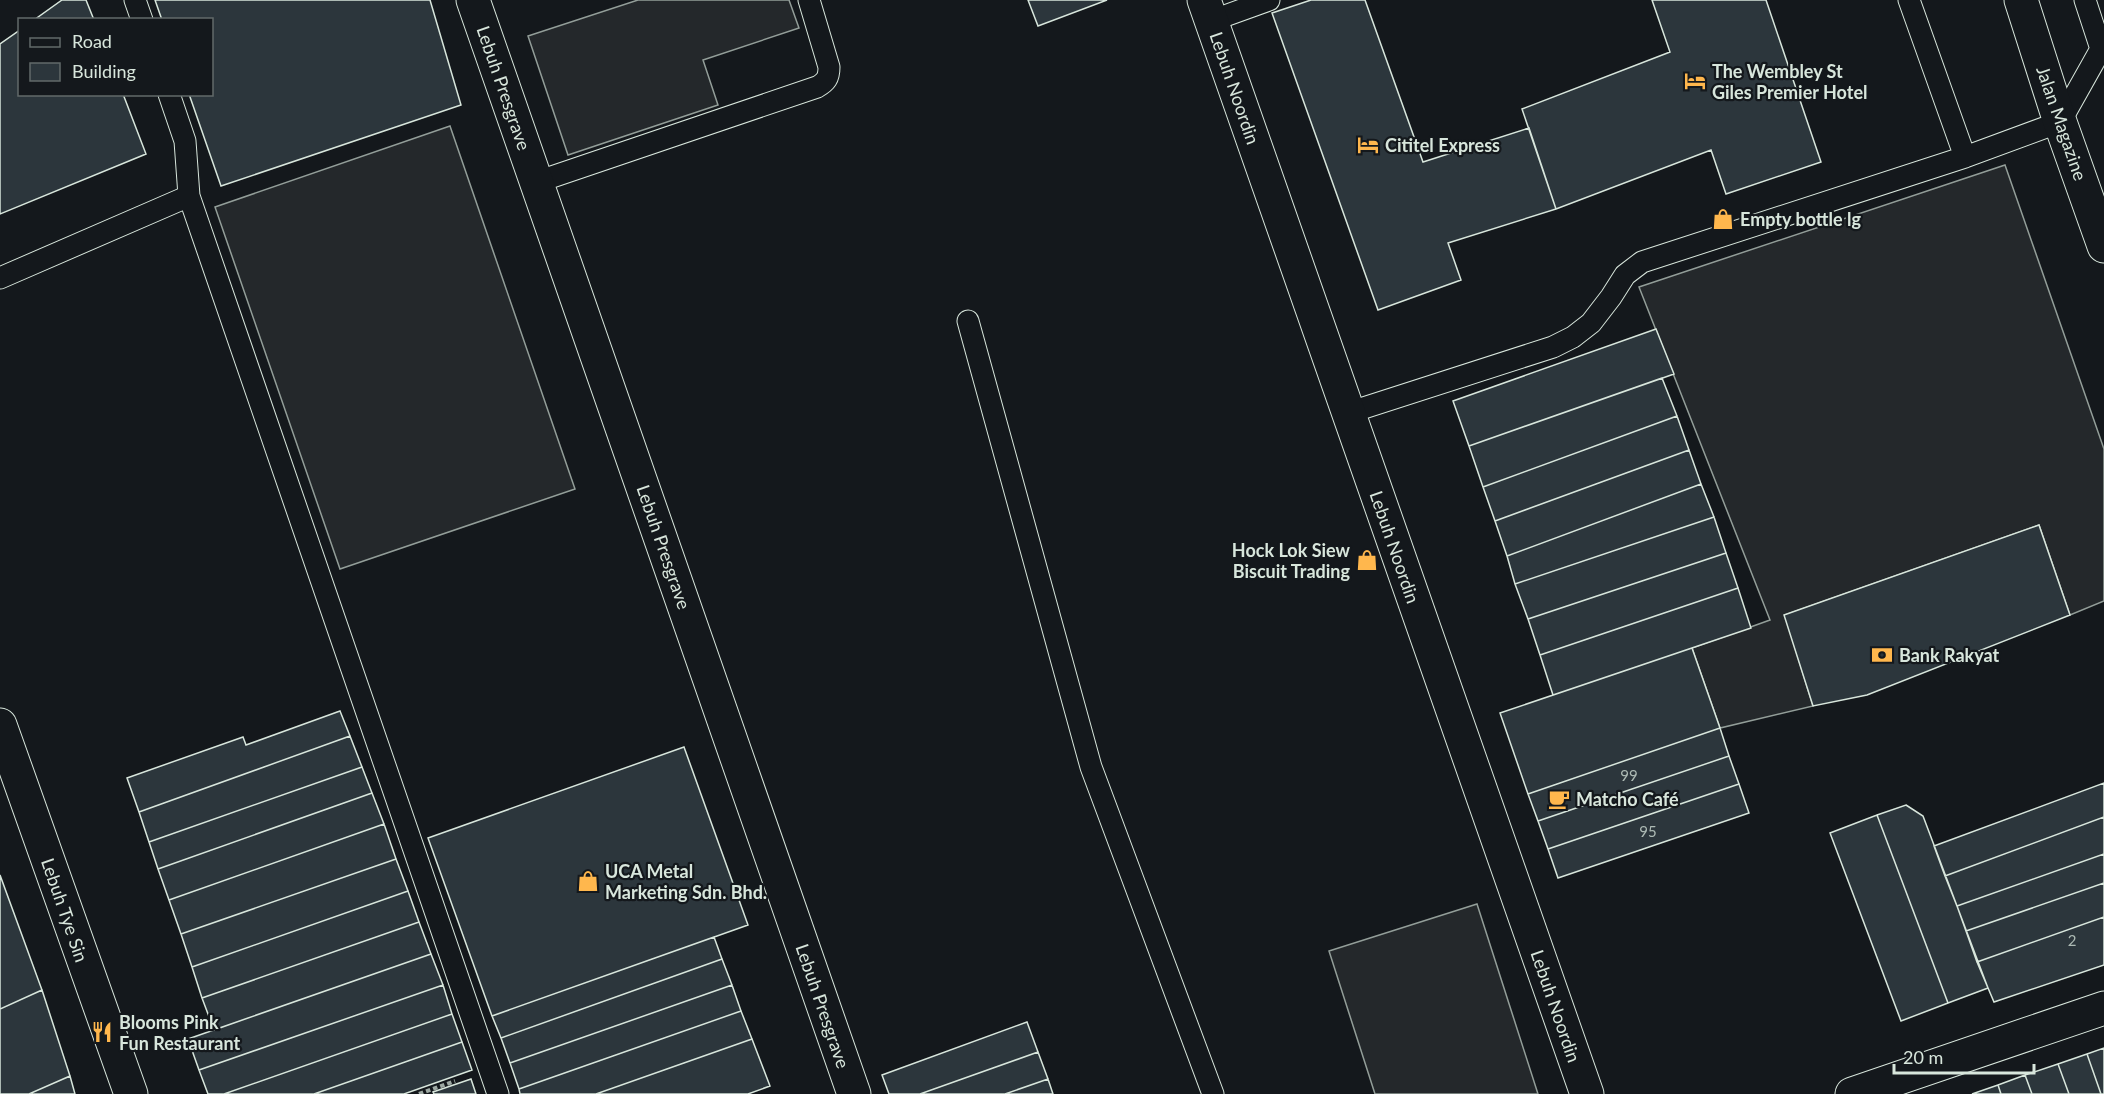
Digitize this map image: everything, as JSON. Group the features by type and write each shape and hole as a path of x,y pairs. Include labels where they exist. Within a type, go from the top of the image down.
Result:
{"street":[{"name":"Lebuh Presgrave","path":"473,0 854,1094"},
{"name":"Jalan Magazine","path":"2021,0 2060,122 2104,246"},
{"name":"Lebuh Noordin","path":"1208,10 1587,1094"},
{"name":"Lebuh Tye Sin","path":"0,725 130,1094"},
{"path":"1852,1094 2104,1008"}],"lane":[{"path":"135,0 141,18"},
{"path":"537,182 824,83 829,76 829,67 809,0"},
{"path":"1208,10 1269,0"},
{"path":"1909,0 1965,157"},
{"path":"1348,413 1553,347 1573,338 1591,323 1625,275 1642,262 1965,157 2060,122 2102,54 2085,0"},
{"path":"170,96 185,141 189,196 498,1094"},
{"path":"0,278 189,196"},
{"path":"968,321 1091,767 1213,1094"}],"shaded area":[{"path":"638,0 789,0 799,28 703,60 718,105 568,155 528,36"},
{"path":"450,126 575,489 340,569 215,207"},
{"path":"2005,165 2104,449 2104,601 2070,615 2039,525 1785,615 1813,706 1720,728 1692,648 1770,620 1639,287"},
{"path":"1477,904 1538,1094 1375,1094 1329,951"}],"building":[{"path":"62,0 86,0 93,18 37,18"},
{"path":"155,0 430,0 461,105 221,186 190,96 213,96 213,18 161,18"},
{"path":"1028,0 1107,0 1038,26"},
{"name":"Cititel Express","path":"1311,0 1365,0 1423,162 1529,128 1556,209 1448,243 1461,280 1378,310 1272,13"},
{"name":"The Wembley St Giles Premier Hotel","path":"1652,0 1766,0 1821,162 1726,194 1711,150 1556,209 1522,109 1670,52"},
{"path":"18,31 18,96 124,96 146,154 0,214 0,44"},
{"path":"1656,329 1674,374 1469,446 1453,401"},
{"path":"1662,378 1677,416 1483,487 1469,446"},
{"path":"1677,416 1689,450 1495,521 1483,487"},
{"path":"1689,450 1701,484 1507,556 1495,521"},
{"path":"1701,484 1714,517 1515,584 1507,556"},
{"path":"1714,517 1726,553 1528,619 1515,584"},
{"name":"Bank Rakyat","path":"2039,525 2070,615 1867,695 1813,706 1784,615"},
{"path":"1726,553 1738,588 1540,655 1528,619"},
{"path":"1738,588 1751,628 1553,695 1540,655"},
{"path":"1692,648 1720,728 1528,794 1500,713"},
{"path":"340,711 350,736 139,812 127,778 243,737 246,745"},
{"path":"1720,728 1729,756 1538,821 1528,794"},
{"path":"350,736 362,767 149,842 139,812"},
{"name":"UCA Metal Marketing Sdn. Bhd.","path":"684,747 748,925 492,1016 428,838"},
{"path":"1729,756 1739,784 1548,849 1538,821"},
{"path":"362,767 372,793 158,869 149,842"},
{"path":"2104,783 2104,817 1945,876 1934,846"},
{"path":"1739,784 1749,813 1558,878 1548,849"},
{"path":"372,793 384,824 169,900 158,869"},
{"path":"1906,805 1923,816 1988,988 1948,1003 1877,815"},
{"path":"1877,815 1948,1003 1901,1021 1830,833"},
{"path":"2104,817 2104,854 1957,906 1945,876"},
{"path":"384,824 396,859 181,934 169,900"},
{"path":"2104,854 2104,883 1966,931 1957,906"},
{"path":"396,859 408,891 192,967 181,934"},
{"path":"0,875 42,990 0,1009"},
{"path":"2104,883 2104,917 1977,962 1966,931"},
{"path":"408,891 419,922 202,998 192,967"},
{"path":"2104,917 2104,965 1994,1002 1977,962"},
{"path":"419,922 431,954 214,1030 202,998"},
{"path":"714,937 722,959 501,1038 492,1016"},
{"path":"431,954 443,985 199,1070 188,1039"},
{"path":"722,959 732,985 510,1063 501,1038"},
{"path":"443,985 452,1014 224,1094 208,1094 199,1070"},
{"path":"732,985 741,1011 519,1089 510,1063"},
{"path":"42,990 70,1076 29,1094 0,1094 0,1009"},
{"path":"741,1011 752,1039 596,1094 520,1094 519,1089"},
{"path":"452,1014 462,1042 314,1094 224,1094"},
{"path":"1027,1022 1038,1052 920,1094 889,1094 882,1075"},
{"path":"752,1039 770,1086 748,1094 596,1094"},
{"path":"462,1042 472,1070 404,1094 314,1094"},
{"path":"2104,1048 2104,1094 2101,1094 2087,1054"},
{"path":"1038,1052 1048,1079 1005,1094 920,1094"},
{"path":"2087,1054 2101,1094 2069,1094 2058,1064"},
{"path":"2058,1064 2069,1094 2032,1094 2025,1075"},
{"path":"2025,1075 2032,1094 2001,1094 1998,1085"},
{"path":"70,1076 75,1094 29,1094"},
{"path":"471,1079 476,1094 434,1094 433,1092"},
{"path":"1048,1079 1053,1094 1005,1094"},
{"path":"1998,1085 2001,1094 1972,1094"}],"place":[{"name":"The Wembley St Giles Premier Hotel","path":"1695,81"},
{"name":"Cititel Express","path":"1368,145"},
{"name":"Empty bottle lg","path":"1723,219"},
{"name":"Hock Lok Siew Biscuit Trading","path":"1367,560"},
{"name":"Bank Rakyat","path":"1882,655"},
{"name":"Matcho Café","path":"1559,799"},
{"name":"UCA Metal Marketing Sdn. Bhd.","path":"588,881"},
{"name":"Blooms Pink Fun Restaurant","path":"102,1032"}]}
